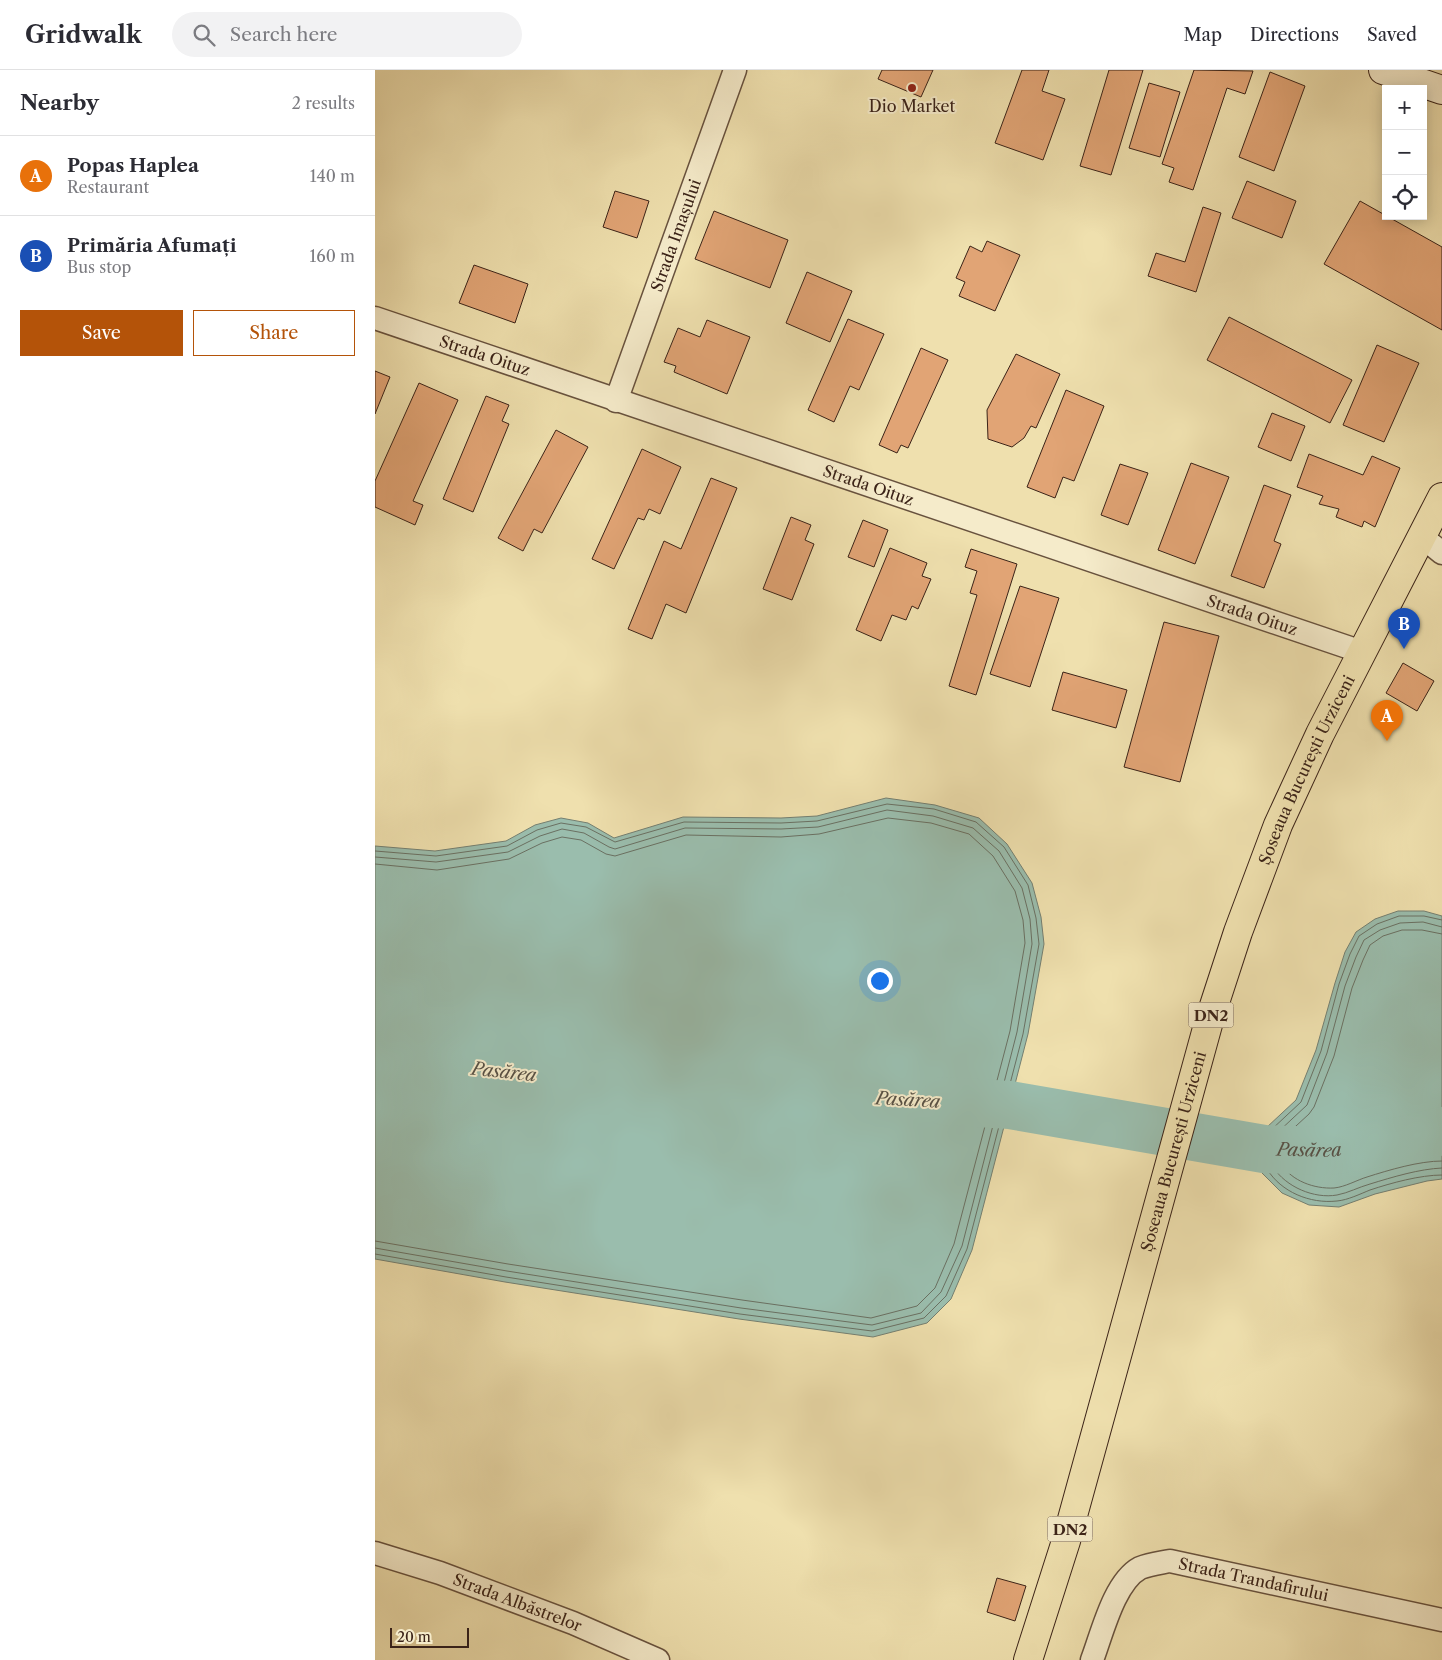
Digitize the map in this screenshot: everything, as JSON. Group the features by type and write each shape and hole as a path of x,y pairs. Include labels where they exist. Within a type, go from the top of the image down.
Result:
{"highway":[{"name":"Șoseaua București Urziceni","path":"1028,1660 1066,1541 1209,1021 1238,932 1278,825 1320,734 1442,497"}],"main road":[{"path":"1383,70 1442,90"}],"street":[{"name":"Strada Imașului","path":"616,401 735,70"},
{"name":"Strada Oituz","path":"375,318 1362,652"},
{"path":"1421,536 1442,553"},
{"name":"Strada Albăstrelor","path":"375,1553 440,1573 573,1623 653,1659"},
{"name":"Strada Trandafirului","path":"1092,1660 1115,1598 1125,1582 1138,1569 1151,1564 1170,1561 1442,1620"}],"water":[{"path":"886,798 935,805 979,818 1007,844 1032,883 1041,917 1044,944 1028,1034 972,1250 951,1299 927,1323 873,1337 739,1319 505,1282 375,1259 375,846 435,851 506,841 535,825 561,818 588,823 614,838 683,817 781,818 817,816"},
{"path":"1398,911 1424,911 1442,916 1442,1179 1375,1194 1339,1207 1309,1205 1282,1193 1261,1172 1266,1128 1296,1100 1316,1050 1345,952 1356,932 1375,919"}],"building":[{"name":"Dio Market","path":"882,70 933,70 921,97 878,79"},
{"path":"1022,70 1049,70 1042,91 1065,99 1043,160 995,143"},
{"path":"1109,70 1143,70 1111,175 1080,166"},
{"path":"1194,70 1253,71 1245,94 1227,88 1193,190 1169,182 1174,168 1162,164"},
{"path":"1270,72 1305,86 1274,171 1239,157"},
{"path":"1149,83 1180,92 1160,157 1129,148"},
{"path":"1247,181 1296,201 1282,238 1232,218"},
{"path":"615,191 649,201 637,238 603,227"},
{"path":"1360,201 1382,213 1382,220 1394,220 1442,247 1442,330 1324,264"},
{"path":"1203,207 1221,213 1196,292 1148,276 1156,253 1185,262"},
{"path":"714,211 788,240 770,288 695,259"},
{"path":"987,241 1020,255 995,311 959,296 965,282 956,278 970,246 982,252"},
{"path":"474,265 528,284 515,323 459,303"},
{"path":"807,272 852,291 830,342 786,323"},
{"path":"1229,317 1352,380 1330,423 1207,360"},
{"path":"848,319 884,334 859,390 850,386 834,422 808,410"},
{"path":"707,320 750,337 727,394 674,372 676,366 664,362 678,328 700,337"},
{"path":"1377,345 1419,363 1384,442 1343,425"},
{"path":"921,348 948,360 908,448 901,445 897,453 879,445"},
{"path":"1016,354 1060,374 1036,428 1031,426 1024,438 1012,447 988,439 987,410"},
{"path":"375,371 390,377 375,414"},
{"path":"419,383 458,400 413,501 423,505 415,525 375,507 375,481"},
{"path":"1066,390 1104,406 1074,481 1063,477 1055,498 1027,487"},
{"path":"486,396 509,405 502,421 509,424 473,512 443,499"},
{"path":"1272,413 1305,426 1291,461 1258,447"},
{"path":"556,430 588,447 542,533 534,529 523,551 498,538"},
{"path":"642,449 681,467 660,514 649,509 644,520 638,518 614,569 592,559"},
{"path":"1309,454 1363,475 1372,456 1400,468 1375,527 1364,521 1362,527 1336,517 1339,509 1319,504 1323,496 1297,487"},
{"path":"1191,463 1229,477 1195,564 1158,550"},
{"path":"1120,464 1148,473 1128,525 1101,515"},
{"path":"711,478 737,488 686,613 666,604 652,639 628,629 664,541 681,549"},
{"path":"1264,485 1291,495 1274,541 1281,544 1264,588 1231,576"},
{"path":"791,517 811,525 805,540 814,544 792,600 763,589"},
{"path":"863,520 888,530 874,567 848,557"},
{"path":"890,548 927,563 922,576 931,579 918,609 912,606 906,620 892,615 881,641 856,630"},
{"path":"971,549 1017,564 976,695 949,686 977,595 970,593 977,571 965,567"},
{"path":"1020,586 1059,598 1030,687 990,674"},
{"path":"1164,622 1219,636 1180,782 1124,767"},
{"path":"1403,663 1434,681 1417,711 1386,693"},
{"path":"1063,672 1127,690 1116,728 1052,710"},
{"path":"997,1578 1026,1586 1015,1621 987,1612"}],"waterway":[{"name":"Pasărea","path":"944,1101 1010,1105 1264,1149 1329,1151 1406,1140 1442,1131"}],"place":[{"name":"Dio Market","path":"912,88"},
{"name":"Primăria Afumați","path":"1404,649"},
{"name":"Popas Haplea","path":"1387,741"}]}
